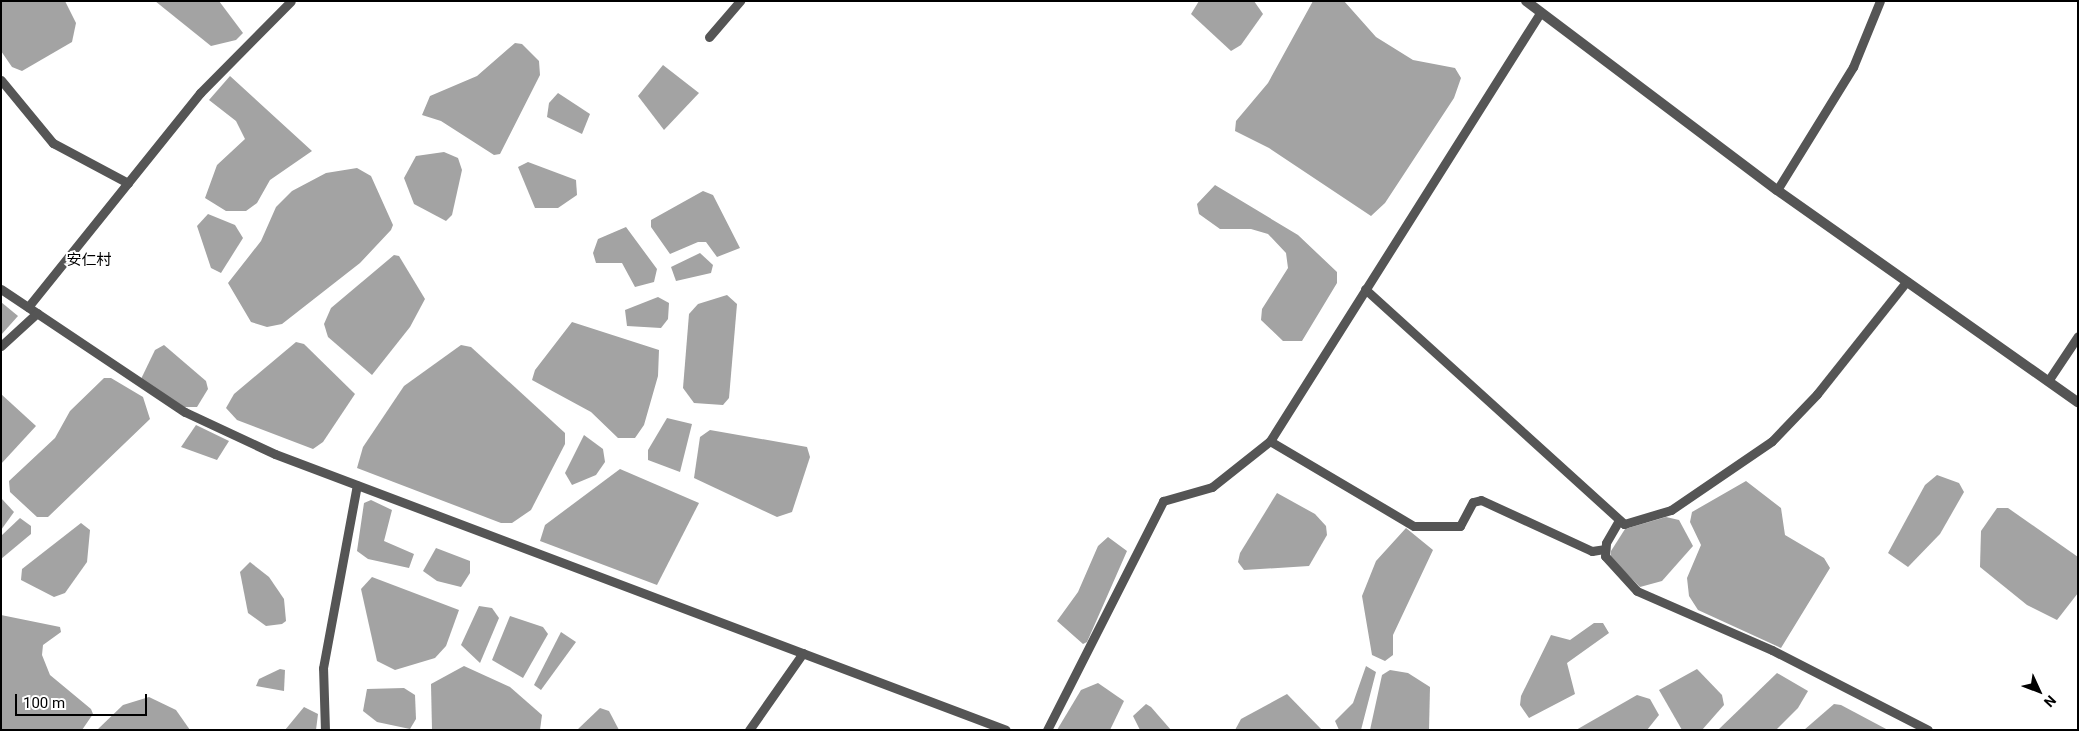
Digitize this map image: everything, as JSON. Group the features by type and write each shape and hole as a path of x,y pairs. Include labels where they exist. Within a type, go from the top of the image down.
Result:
{"street":[{"path":"28,307 200,93 291,1"},
{"path":"708,37 740,1"},
{"path":"1526,1 1776,190 2078,402"},
{"path":"1776,190 1853,67 1880,1"},
{"path":"1047,730 1162,501 1212,487 1270,441 1540,13"},
{"path":"1,80 44,136 128,183"},
{"path":"1365,289 1618,522 1632,522 1671,510 1763,448 1817,394 1907,281"},
{"path":"1,289 184,412 358,486 1006,730"},
{"path":"1,346 37,313"},
{"path":"2048,381 2078,336"},
{"path":"1270,441 1414,526 1460,526 1473,502 1481,500 1592,551 1604,549"},
{"path":"325,730 323,668 358,486"},
{"path":"1618,522 1604,549 1608,563 1643,594 1772,650 1928,730"},
{"path":"748,730 803,653"}],"shaded area":[{"path":"1,1 65,1 76,23 72,42 22,71 12,67 1,51"},
{"path":"155,1 219,1 243,33 236,40 211,46"},
{"path":"1199,1 1254,1 1263,14 1241,45 1231,51 1191,14"},
{"path":"1313,1 1344,1 1376,37 1413,60 1455,68 1461,78 1454,98 1385,203 1371,216 1269,148 1235,131 1236,121 1268,83"},
{"path":"515,43 522,44 539,61 540,75 500,154 494,155 441,121 422,115 430,96 477,76"},
{"path":"663,65 699,93 664,130 638,96"},
{"path":"230,76 312,151 270,180 257,203 246,211 226,211 205,198 217,165 245,139 236,121 209,100"},
{"path":"558,93 590,114 582,134 547,117 549,103"},
{"path":"444,152 458,158 462,170 452,215 446,221 414,204 404,178 416,156"},
{"path":"528,162 576,180 577,195 558,208 535,208 518,167"},
{"path":"357,168 371,176 393,225 391,230 360,263 282,324 267,327 251,322 228,283 261,241 276,207 292,191 326,173"},
{"path":"1215,185 1298,235 1337,272 1337,283 1302,341 1283,341 1261,320 1262,309 1288,268 1286,253 1268,234 1251,229 1220,229 1199,214 1197,204"},
{"path":"703,191 713,195 740,248 717,257 706,242 698,242 670,254 651,227 651,220"},
{"path":"208,214 235,225 243,238 221,273 211,268 197,226"},
{"path":"626,227 657,269 654,282 635,287 622,263 596,263 593,253 598,239"},
{"path":"700,253 713,265 711,273 676,281 671,267"},
{"path":"394,255 399,256 425,299 410,327 372,375 328,337 324,324 331,308"},
{"path":"727,295 737,304 729,398 723,405 694,403 683,388 689,314 698,304"},
{"path":"658,297 669,303 668,319 661,328 627,326 625,310"},
{"path":"1,302 18,316 1,335"},
{"path":"572,322 659,350 658,376 644,425 635,438 618,438 591,412 532,380 535,370"},
{"path":"296,342 304,344 355,394 323,442 313,449 237,420 226,408 234,394"},
{"path":"164,345 206,381 208,389 197,407 184,407 141,379 155,350"},
{"path":"461,345 471,347 565,433 565,444 531,510 512,523 501,523 357,468 363,447 404,386"},
{"path":"104,378 111,378 143,397 150,419 48,517 37,517 10,492 9,481 55,438 70,411"},
{"path":"1,394 36,426 1,464"},
{"path":"667,418 692,424 680,472 648,460 648,450"},
{"path":"196,425 229,441 217,460 181,447"},
{"path":"710,430 807,447 810,457 792,512 777,517 694,478 700,437"},
{"path":"584,435 603,449 605,462 596,475 572,485 565,473"},
{"path":"620,469 699,503 657,585 540,541 545,525"},
{"path":"1937,475 1959,483 1964,492 1940,534 1908,567 1888,553 1925,485"},
{"path":"1746,481 1781,508 1785,535 1824,558 1830,568 1781,648 1698,610 1689,596 1687,578 1701,545 1690,522 1692,512"},
{"path":"1277,493 1315,514 1326,526 1327,535 1309,566 1244,570 1238,562 1240,553"},
{"path":"1,498 14,512 1,530"},
{"path":"371,500 392,510 384,541 414,554 409,568 368,559 357,551 364,503"},
{"path":"1997,508 2008,508 2078,557 2078,593 2057,620 2027,605 1980,567 1981,531"},
{"path":"1666,517 1679,520 1693,546 1662,581 1640,587 1611,558 1611,551 1625,529"},
{"path":"20,518 31,526 31,534 1,559 1,536"},
{"path":"81,523 90,530 87,562 65,593 54,597 21,580 22,569"},
{"path":"1406,528 1433,550 1393,635 1393,655 1385,661 1372,655 1362,596 1376,561"},
{"path":"1108,537 1127,551 1087,642 1083,644 1057,621 1078,592 1098,546"},
{"path":"436,548 470,561 470,573 461,587 437,581 423,571"},
{"path":"250,562 269,577 284,599 286,621 282,624 266,626 248,613 240,572"},
{"path":"372,577 459,610 446,646 435,658 395,670 377,661 361,589"},
{"path":"479,606 492,608 499,618 480,663 461,645"},
{"path":"1,615 60,627 61,632 43,645 42,655 50,675 91,709 93,714 82,730 1,730"},
{"path":"510,616 543,627 548,634 523,678 492,660"},
{"path":"1594,623 1603,623 1609,633 1567,663 1575,694 1529,718 1520,705 1521,696 1551,635 1570,640"},
{"path":"561,632 576,642 541,690 534,685"},
{"path":"464,666 510,687 542,715 540,730 432,730 431,684"},
{"path":"1366,666 1376,672 1361,730 1339,730 1335,721 1353,703"},
{"path":"280,669 285,670 284,691 256,686 259,679"},
{"path":"1697,669 1722,695 1724,705 1702,730 1682,730 1659,690"},
{"path":"1390,670 1408,673 1430,687 1429,730 1370,730 1382,675"},
{"path":"1777,673 1808,691 1798,708 1776,730 1718,730"},
{"path":"1098,683 1124,701 1110,730 1057,730 1081,690"},
{"path":"404,688 415,695 416,719 410,729 377,722 363,711 367,689"},
{"path":"1287,694 1322,730 1235,730 1241,719"},
{"path":"1637,695 1650,699 1659,715 1647,730 1576,730"},
{"path":"149,697 176,710 190,730 97,730 123,705"},
{"path":"1146,704 1151,707 1171,730 1140,730 1133,716"},
{"path":"1834,704 1841,705 1888,730 1804,730"},
{"path":"304,707 318,714 316,730 285,730"},
{"path":"600,708 609,711 619,730 577,730"}],"district":[{"name":"安仁村","path":"89,261"}]}
